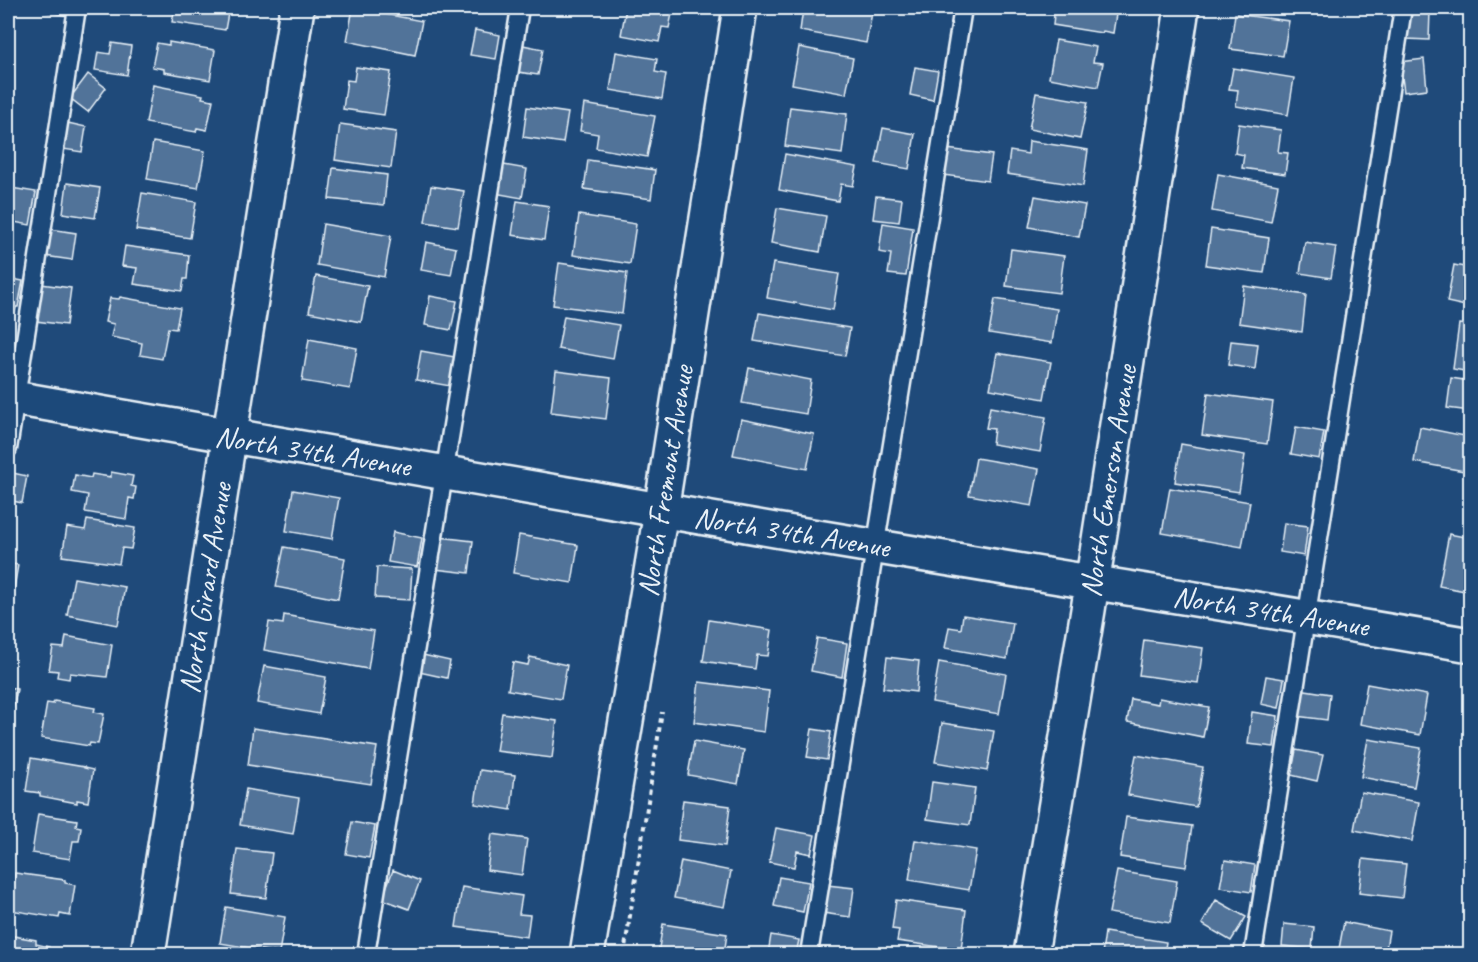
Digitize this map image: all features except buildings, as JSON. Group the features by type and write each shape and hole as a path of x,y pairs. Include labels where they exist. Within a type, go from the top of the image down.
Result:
{"street":[{"name":"North Girard Avenue","path":"148,954 297,8"},
{"name":"North Fremont Avenue","path":"587,954 661,510 740,8"},
{"name":"North Emerson Avenue","path":"1031,954 1182,8"},
{"name":"North 34th Avenue","path":"12,397 228,437 1470,645"}],"lane":[{"path":"8,449 12,397 77,8"},
{"path":"366,954 520,8"},
{"path":"810,954 963,8"},
{"path":"1252,954 1403,8"}],"path":[{"path":"624,954 663,708"}]}
